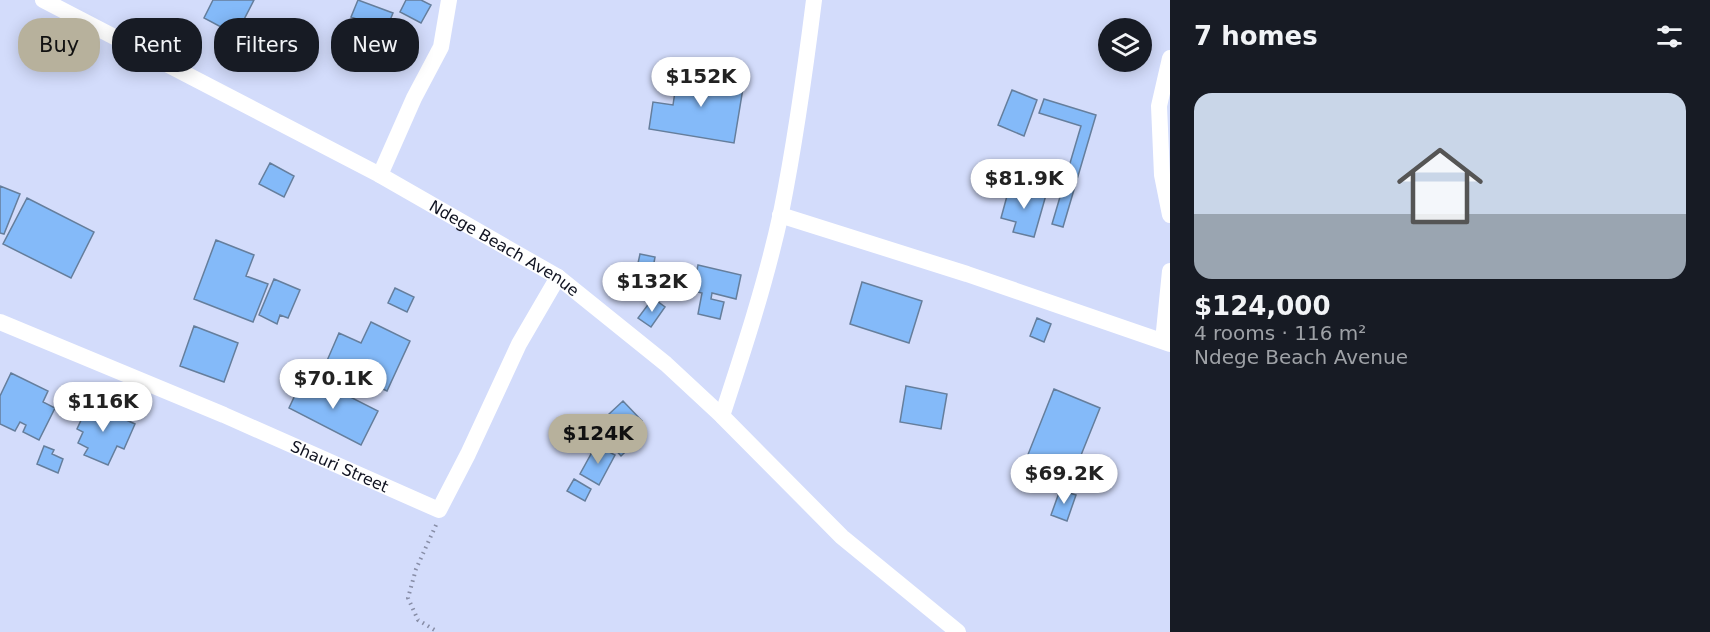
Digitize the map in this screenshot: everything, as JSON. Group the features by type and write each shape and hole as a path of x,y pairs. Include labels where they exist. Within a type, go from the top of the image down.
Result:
{"street":[{"name":"Ndege Beach Avenue","path":"46,0 380,175 558,277 666,364 722,416 843,537 958,632"},
{"path":"380,175 414,98 441,47 449,0"},
{"path":"722,416 751,328 780,215 800,108 814,0"},
{"path":"1170,58 1159,106 1162,175 1170,215"},
{"path":"780,215 967,274 1166,343 1170,271"},
{"path":"439,510 468,454 519,344 558,277"},
{"name":"Shauri Street","path":"0,322 224,415 439,510"}],"path":[{"path":"438,632 418,620 408,598 416,569 437,523 439,510"}],"building":[{"path":"213,0 254,0 245,18 214,18 214,23 204,18"},
{"path":"358,0 393,13 391,18 351,17"},
{"path":"406,0 421,0 431,5 421,23 419,18 411,18 400,12"},
{"path":"678,71 744,82 734,143 649,129 653,102 673,105"},
{"path":"1012,90 1037,100 1024,136 998,125"},
{"path":"1044,99 1096,115 1063,227 1052,224 1081,126 1039,113"},
{"path":"270,163 294,176 284,197 259,184"},
{"path":"1010,185 1046,195 1034,237 1013,232 1016,222 1001,218"},
{"path":"0,186 20,194 4,234 0,233"},
{"path":"27,198 94,232 71,278 3,244"},
{"path":"216,240 254,255 246,276 268,284 253,322 194,299"},
{"path":"640,254 655,257 651,280 635,277"},
{"path":"698,265 741,275 736,299 712,293 711,299 724,302 720,319 698,314 702,293 693,291"},
{"path":"274,279 300,290 288,318 280,315 277,324 259,315"},
{"path":"862,282 922,301 909,343 850,324"},
{"path":"395,288 414,297 407,312 388,303"},
{"path":"653,298 665,307 651,327 638,318"},
{"path":"1037,318 1051,324 1044,342 1030,336"},
{"path":"371,322 410,341 387,391 326,363 339,333 361,343"},
{"path":"194,326 238,343 224,382 180,366"},
{"path":"11,373 48,391 43,402 55,408 39,440 23,432 26,425 20,422 15,431 0,424 0,396"},
{"path":"305,374 378,411 361,445 289,408"},
{"path":"906,386 947,394 941,429 900,422"},
{"path":"1054,389 1100,408 1073,475 1027,457"},
{"path":"623,401 642,421 630,432 638,440 621,456 595,427"},
{"path":"89,403 135,424 124,449 117,446 108,465 84,455 88,448 78,443 83,432 77,429"},
{"path":"596,445 615,455 599,485 580,474"},
{"path":"44,446 54,450 52,454 63,459 58,473 37,464"},
{"path":"574,479 591,489 585,501 567,491"},
{"path":"1060,490 1076,495 1067,521 1051,515"}]}
